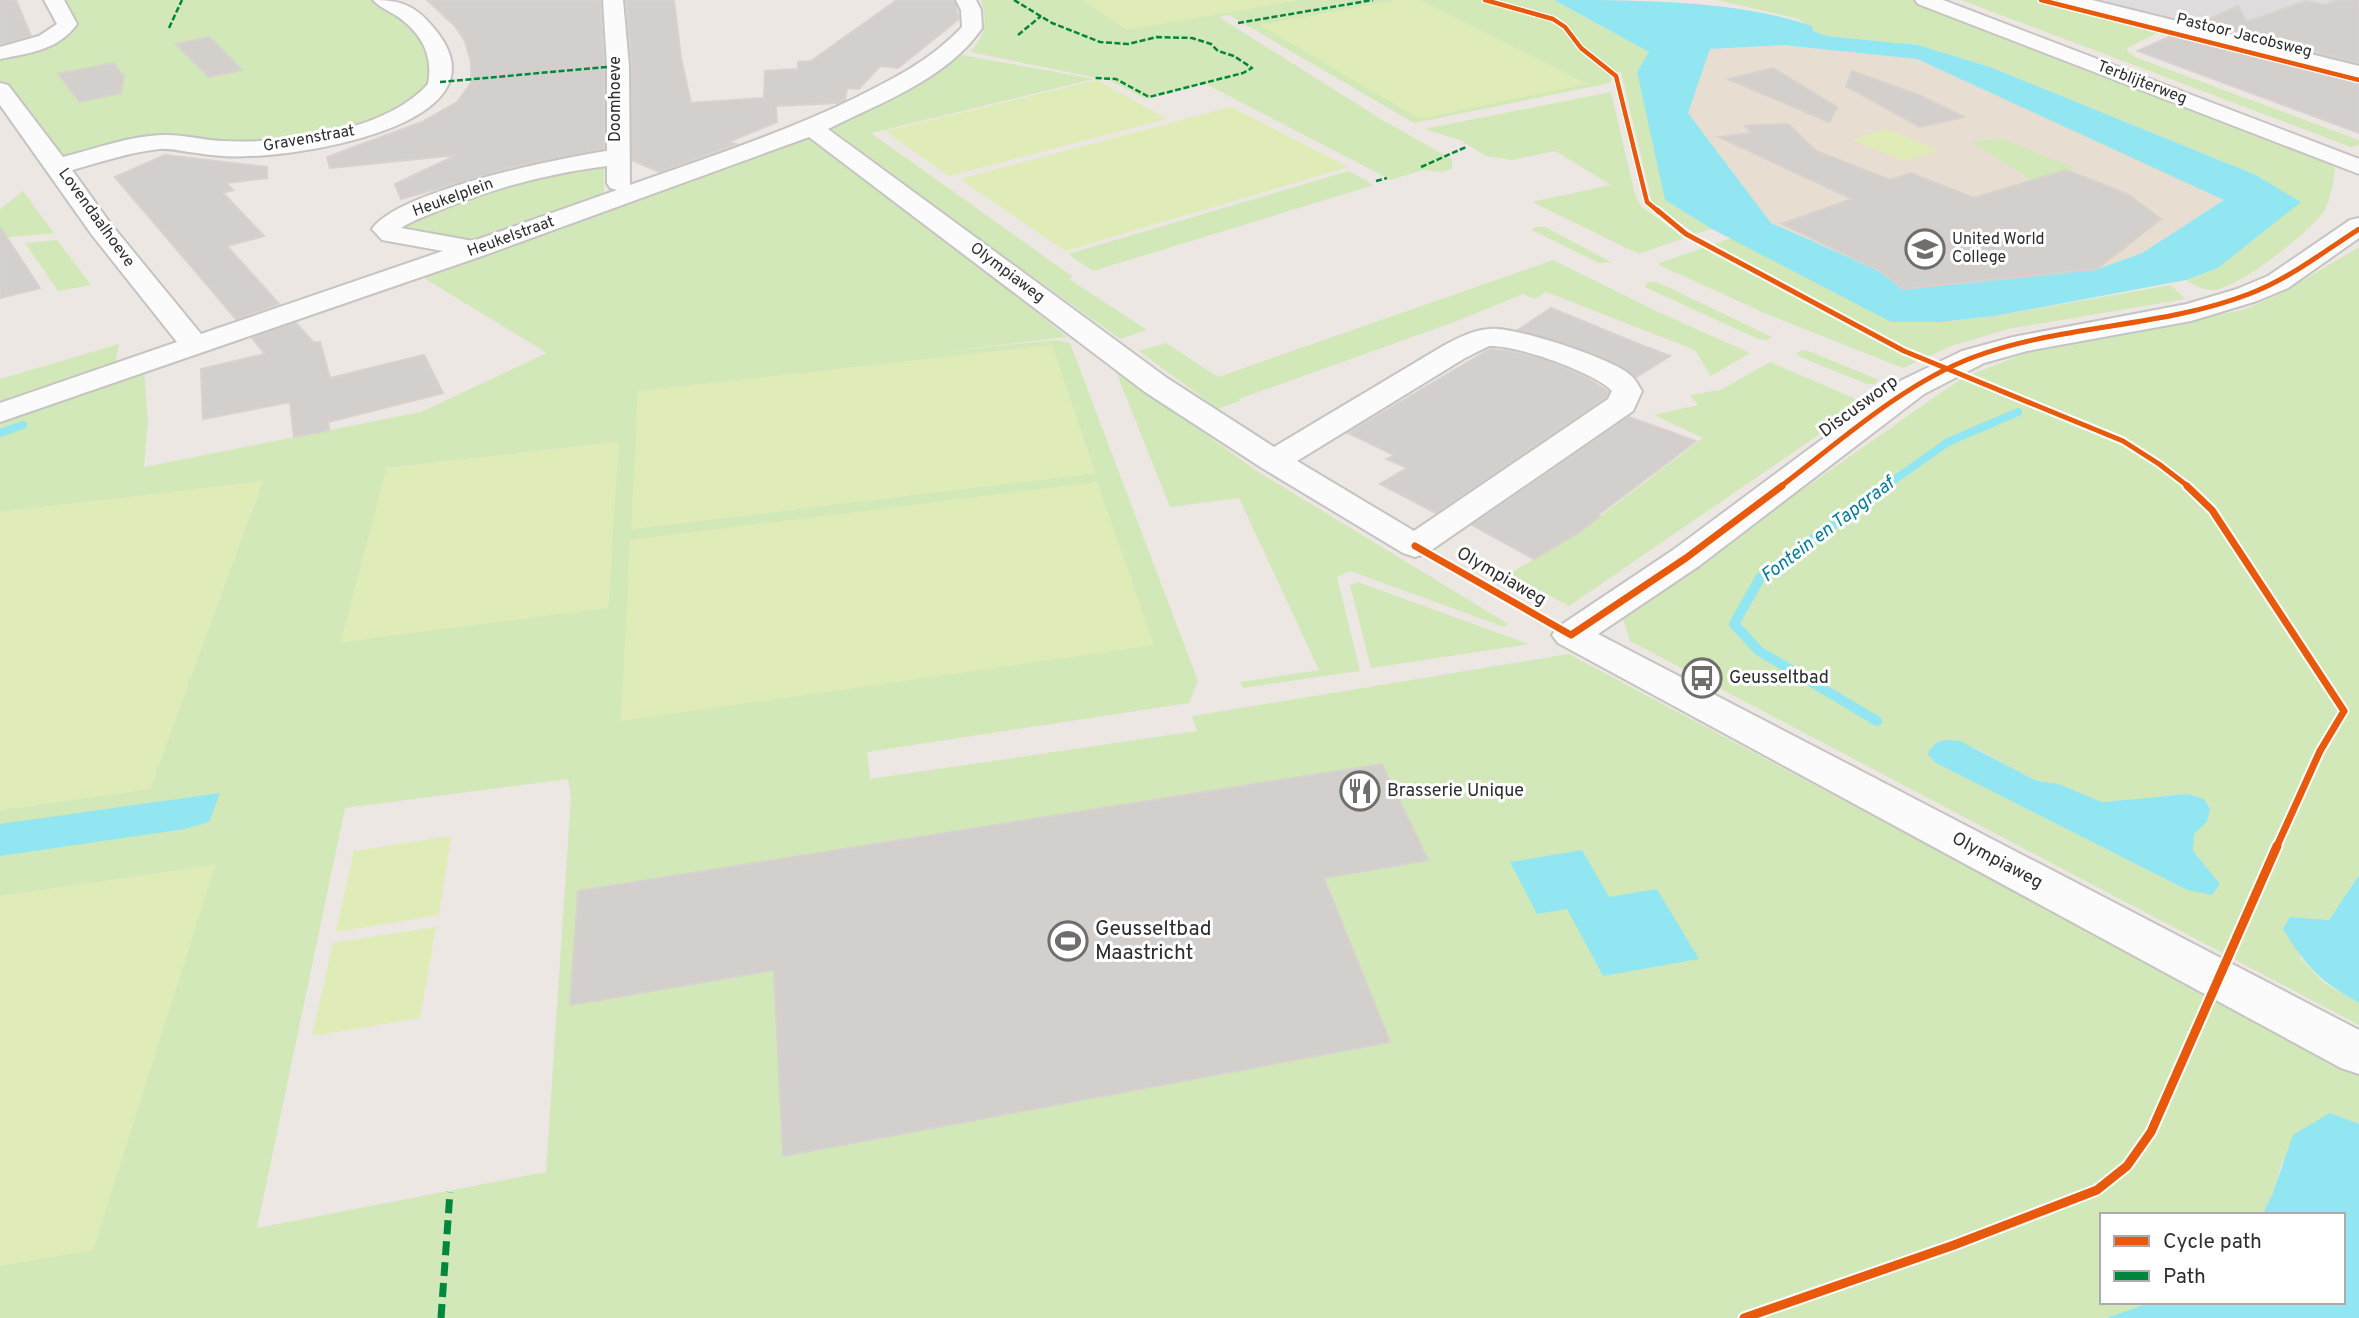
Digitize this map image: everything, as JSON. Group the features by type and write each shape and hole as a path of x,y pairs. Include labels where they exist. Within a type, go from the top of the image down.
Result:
{"street":[{"path":"0,53 43,41 62,32 67,24 54,0"},
{"name":"Gravenstraat","path":"57,166 164,141 203,148 251,149 306,142 366,128 406,113 428,99 438,86 440,63 432,39 422,26 410,15 383,0"},
{"name":"Doomhoeve","path":"613,0 618,66 617,157 620,198"},
{"name":"Heukelstraat","path":"0,413 476,249 813,128 914,77 962,42 972,29 971,10 966,0"},
{"name":"Terblijterweg","path":"1925,0 2359,167"},
{"name":"Terblijterweg","path":"1953,0 2359,154"},
{"name":"Pastoor Jacobsweg","path":"2068,0 2359,72"},
{"name":"Lovendaalhoeve","path":"0,90 101,229 194,345"},
{"name":"Olympiaweg","path":"813,128 1156,385 1274,461 1415,546 1622,404 1627,391 1616,378 1530,344 1492,337 1454,352 1274,461"},
{"name":"Heukelplein","path":"476,249 391,234 386,229 413,212 479,187 547,169 617,157"},
{"name":"Discusworp","path":"1572,635 1686,558 1913,387 1973,358 2023,343 2190,312 2247,295 2278,282 2358,229"},
{"name":"Olympiaweg","path":"1572,635 2359,1054"}],"shaded area":[{"path":"2076,0 2359,0 2359,70"},
{"path":"1783,45 1917,59 2225,199 2142,253 2098,269 2015,215 1919,220 1835,251 1771,223 1731,238 1712,229 1761,212 1688,113 1710,49"}],"green space":[{"path":"58,0 370,0 408,23 433,60 427,92 372,124 280,144 190,143 58,158 0,82 0,56 73,34"},
{"path":"981,0 1554,0 1649,52 1665,200 1712,229 1695,234 1652,202 1621,72 1614,72 1610,83 1414,123 1229,15 1219,17 1384,121 1452,159 1452,169 1440,172 1423,170 1391,180 1206,84 1146,99 1111,81 970,52 984,28"},
{"path":"1082,0 1299,0 1127,30"},
{"path":"1397,0 1420,0 1587,84 1420,119 1260,25"},
{"path":"1717,0 1918,0 2328,159 2335,169 2328,201 2316,220 2272,259 2222,288 2204,289 2186,280 2218,268 2300,202 2256,175 1990,67 1918,45 1827,36 1813,31 1799,19"},
{"path":"1961,0 2055,0 2158,25 2166,29 2127,48 2128,52 2135,57 2359,140 2359,145 2351,147"},
{"path":"962,55 1094,79 871,133 1073,277 1069,279 1147,330 1120,339 921,197 828,126"},
{"path":"1097,80 1167,119 949,176 885,131"},
{"path":"1611,92 1635,195 1641,206 1684,238 1639,254 1532,202 1611,185 1555,151 1512,160 1486,156 1460,140 1424,129"},
{"path":"1231,107 1348,167 1065,251 960,179"},
{"path":"1885,129 1939,150 1905,161 1852,140"},
{"path":"808,136 909,208 1067,337 938,352 1056,340 1070,343 1198,681 1189,703 867,752 870,779 1197,731 1192,716 1569,654 2359,1075 2359,1124 2330,1113 2282,1162 2272,1195 2263,1213 2100,1213 2100,1304 2146,1304 2106,1318 0,1318 0,1266 93,1249 215,865 0,896 0,810 150,789 262,482 0,512 0,423 144,370 148,421 144,467 421,412 547,353 419,275","holes":["1052,346 1095,473 631,529","618,442 608,607 341,642 387,468","568,779 571,797 546,1172 257,1228 345,808"]},
{"path":"2002,139 2076,168 2032,180 1971,142"},
{"path":"596,165 604,167 604,197 472,243 403,227 426,214 473,196"},
{"path":"1349,171 1374,185 1093,271 1068,254"},
{"path":"23,191 54,233 0,238 0,209"},
{"path":"1545,227 1611,262 1599,263 1532,230"},
{"path":"1731,238 1891,322 1941,322 1994,316 2171,285 2185,299 2008,329 1951,346 1903,368 1769,315 1657,264"},
{"path":"57,240 91,285 58,291 25,243"},
{"path":"2359,247 2359,875 2329,920 2290,917 2301,959 2324,983 2359,1003 2359,1025 1630,641 1622,616 1962,378 2042,347 2243,310 2282,293","holes":["1975,748 2037,781 2059,784 2102,802 2188,794 2204,799 2210,809 2207,822 2194,834 2192,851 2210,872 2187,890 1936,763 1929,755"]},
{"path":"1553,260 1656,311 1750,353 1711,376 1695,350 1546,292 1535,299 1523,294 1218,409 1139,351 1166,343 1218,377"},
{"path":"1657,282 1772,337 1767,340 1758,339 1647,288 1645,285"},
{"path":"119,344 116,361 121,365 0,407 0,379"},
{"path":"1052,345 1095,473 631,529 638,391"},
{"path":"1802,350 1879,380 1874,384 1867,384 1800,357 1797,353"},
{"path":"1770,362 1865,403 1569,606 1509,574 1582,530 1703,438 1654,415 1698,405 1690,395 1721,390"},
{"path":"1115,369 1257,471 1508,624 1504,627 1350,571 1337,577 1360,671 1243,688 1240,682 1319,670 1239,498 1170,507"},
{"path":"619,442 608,608 341,642 387,468"},
{"path":"262,481 150,789 0,810 0,512"},
{"path":"1097,482 1154,645 621,721 630,540"},
{"path":"1358,582 1529,644 1371,668 1350,585"},
{"path":"451,836 439,915 336,932 354,851"},
{"path":"215,865 93,1250 0,1266 0,896"},
{"path":"436,927 420,1018 312,1036 333,943"}],"water":[{"path":"1554,0 1652,1 1719,6 1783,17 1812,26 1813,31 1827,36 1918,45 1990,67 2256,175 2301,202 2218,268 2186,280 1994,316 1941,322 1891,322 1712,229 1665,200 1637,72 1649,52","holes":["1783,45 1917,59 2224,200 2142,253 2098,269 1903,289 1880,271 1771,223 1688,113 1710,49"]},
{"path":"1945,740 1960,741 2037,781 2059,784 2102,802 2188,794 2204,799 2210,809 2207,822 2194,834 2193,851 2220,884 2212,895 2187,890 1936,763 1928,755 1929,751 1936,743"},
{"path":"220,793 209,822 185,829 0,856 0,824"},
{"path":"1582,850 1609,897 1657,889 1699,959 1603,976 1567,909 1537,914 1510,862"},
{"path":"2359,875 2359,1003 2315,972 2283,929 2290,917 2329,920"},
{"path":"2330,1113 2359,1124 2359,1318 2106,1318 2146,1304 2345,1304 2345,1213 2263,1213 2293,1135"}],"building":[{"path":"0,0 16,0 31,36 0,44"},
{"path":"427,0 600,0 604,66 604,149 520,165 401,199 395,184 457,155 330,168 327,157 422,122 457,102 471,83 471,62 465,41 455,26"},
{"path":"626,0 674,0 681,58 691,103 764,98 765,71 798,69 798,62 811,61 897,0 954,0 959,19 898,68 880,66 859,89 847,88 845,100 838,103 776,106 777,122 728,142 736,144 659,172 632,160 632,66"},
{"path":"2338,0 2359,0 2359,63 2199,24 2238,6 2247,22 2306,1 2324,5"},
{"path":"2173,35 2359,82 2359,133 2138,51"},
{"path":"209,37 242,70 209,77 176,44"},
{"path":"113,63 124,76 121,93 80,102 58,74"},
{"path":"1773,68 1837,107 1829,122 1728,79"},
{"path":"1852,71 1921,96 1964,117 1920,127 1846,86"},
{"path":"1788,124 1816,151 1890,180 1911,173 1974,198 2066,170 2127,194 2161,219 2097,269 1903,289 1880,271 1782,224 1852,199 1719,137 1752,133 1745,126"},
{"path":"165,155 267,167 267,178 226,183 233,190 223,193 264,236 227,246 279,304 236,319 115,177"},
{"path":"0,227 40,288 0,298"},
{"path":"1551,308 1670,356 1636,377 1604,357 1518,330"},
{"path":"296,323 314,343 320,342 330,378 424,355 443,393 328,422 329,430 294,437 290,402 203,419 201,369 265,354 252,338"},
{"path":"1490,349 1516,352 1550,362 1584,376 1609,392 1606,397 1436,513 1380,484 1407,468 1387,459 1394,455 1348,433"},
{"path":"1629,417 1696,441 1598,515 1600,516 1581,531 1534,559 1472,525"},
{"path":"1382,764 1428,860 1324,878 1390,1042 783,1156 774,970 570,1005 578,891"}],"waterway":[{"name":"Fontein en Tapgraaf","path":"1884,487 1948,442 2018,412"},
{"path":"0,433 23,425"},
{"name":"Fontein en Tapgraaf","path":"1877,721 1759,651 1734,624 1760,578 1886,486"}],"marked path":[{"path":"169,28 182,0"},
{"path":"1014,0 1052,23 1100,42 1128,44 1157,37 1192,38 1211,44 1218,51 1234,56 1252,68 1243,73 1149,97 1116,79 1094,78"},
{"path":"1238,23 1373,0"},
{"path":"1018,35 1041,16"},
{"path":"440,82 618,66"},
{"path":"1421,167 1466,147"},
{"path":"1376,181 1387,178"},
{"path":"441,1318 450,1192"}],"cycle path":[{"path":"1485,0 1553,19 1565,27 1581,48 1616,76 1647,202 1686,234 1904,351 2123,441 2181,480 2212,510 2344,711"},
{"path":"2041,0 2359,80"},
{"path":"1415,546 1571,635 1686,558 1913,387 1973,357 2023,343 2191,312 2247,295 2278,282 2359,229"},
{"path":"1744,1318 1954,1245 2097,1190 2127,1166 2151,1132 2217,978 2320,751 2344,711"}],"place":[{"name":"United World College","path":"1925,249"},
{"name":"Geusseltbad","path":"1702,678"},
{"name":"Brasserie Unique","path":"1360,791"},
{"name":"Geusseltbad Maastricht","path":"1068,941"}]}
